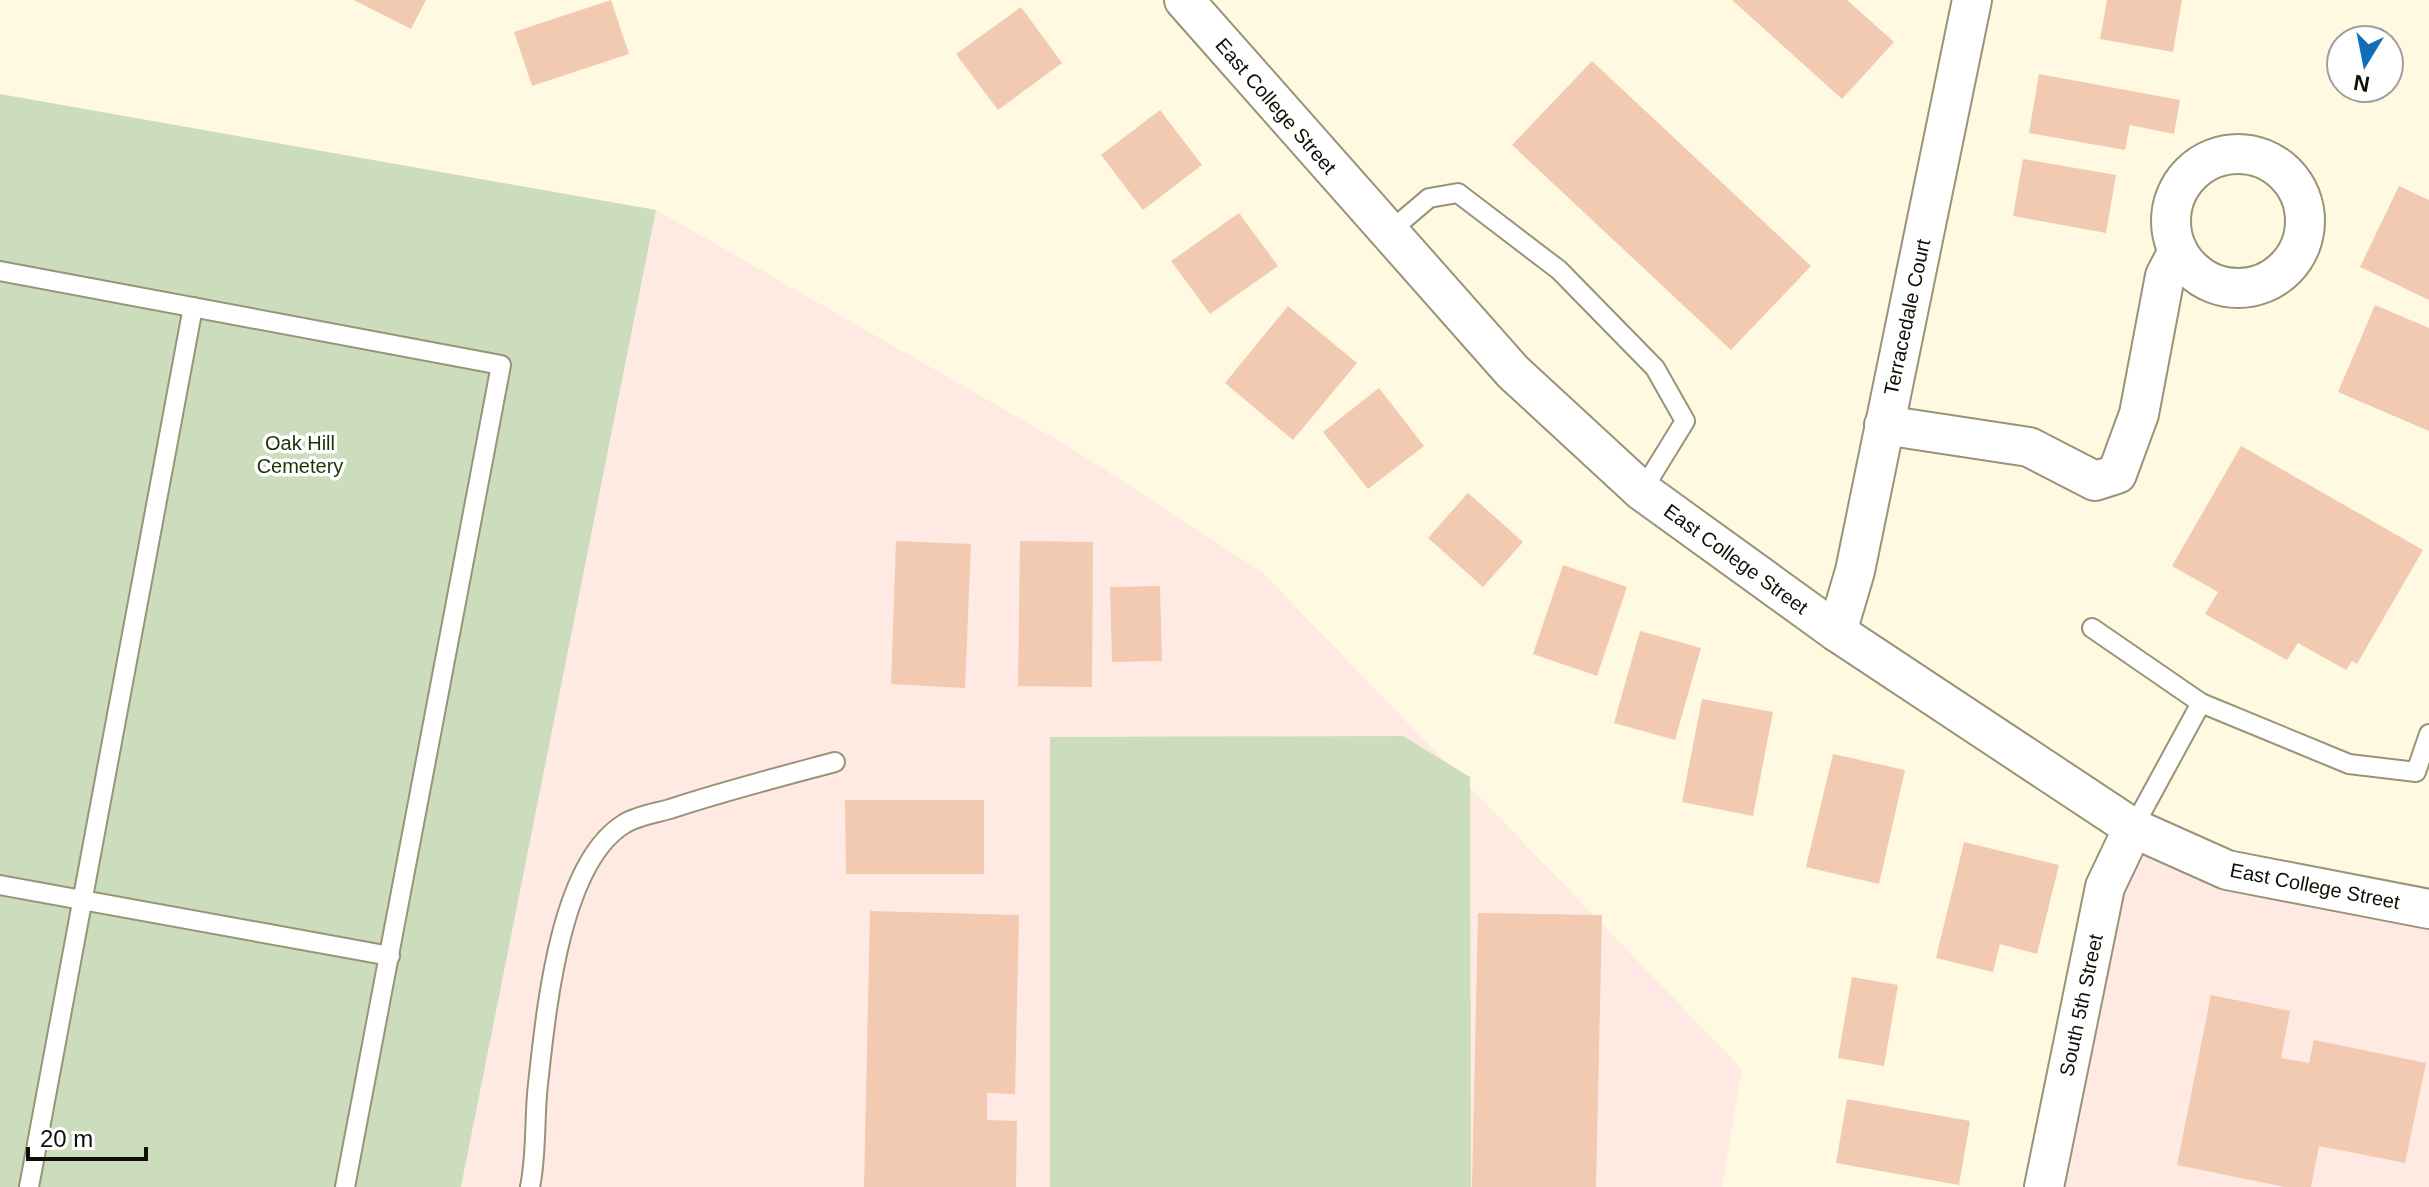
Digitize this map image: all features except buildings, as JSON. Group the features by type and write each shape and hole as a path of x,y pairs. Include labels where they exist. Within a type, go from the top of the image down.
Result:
{"street":[{"name":"East College Street","path":"1184,0 1513,372 1642,491 1837,632 2133,828 2227,870 2429,909"},
{"name":"Terracedale Court","path":"1837,632 1855,571 1972,0"},
{"path":"1884,425 2029,447 2095,481 2117,474 2139,414 2165,276 2178,251"},
{"name":"South 5th Street","path":"2044,1187 2105,887 2133,828"}],"lane":[{"path":"1389,232 1429,198 1458,193 1559,270 1634,346 1655,368 1685,421 1642,491"},
{"path":"0,271 501,365 345,1187"},
{"path":"29,1187 193,307"},
{"path":"2092,628 2201,703 2349,764 2416,772 2429,734"},
{"path":"2133,828 2201,703"},
{"path":"530,1187 534,1167 538,1085 558,945 576,884 594,852 624,824 713,794 835,762"},
{"path":"0,885 390,956"}],"shaded area":[{"path":"656,210 1068,446 1262,572 1742,1069 1722,1187 461,1187"},
{"path":"2130,833 2429,892 2429,1187 2052,1187"}],"green space":[{"name":"Oak Hill Cemetery","path":"0,94 656,210 461,1187 0,1187"},
{"path":"1403,736 1470,777 1471,1187 1050,1187 1050,737"}]}
